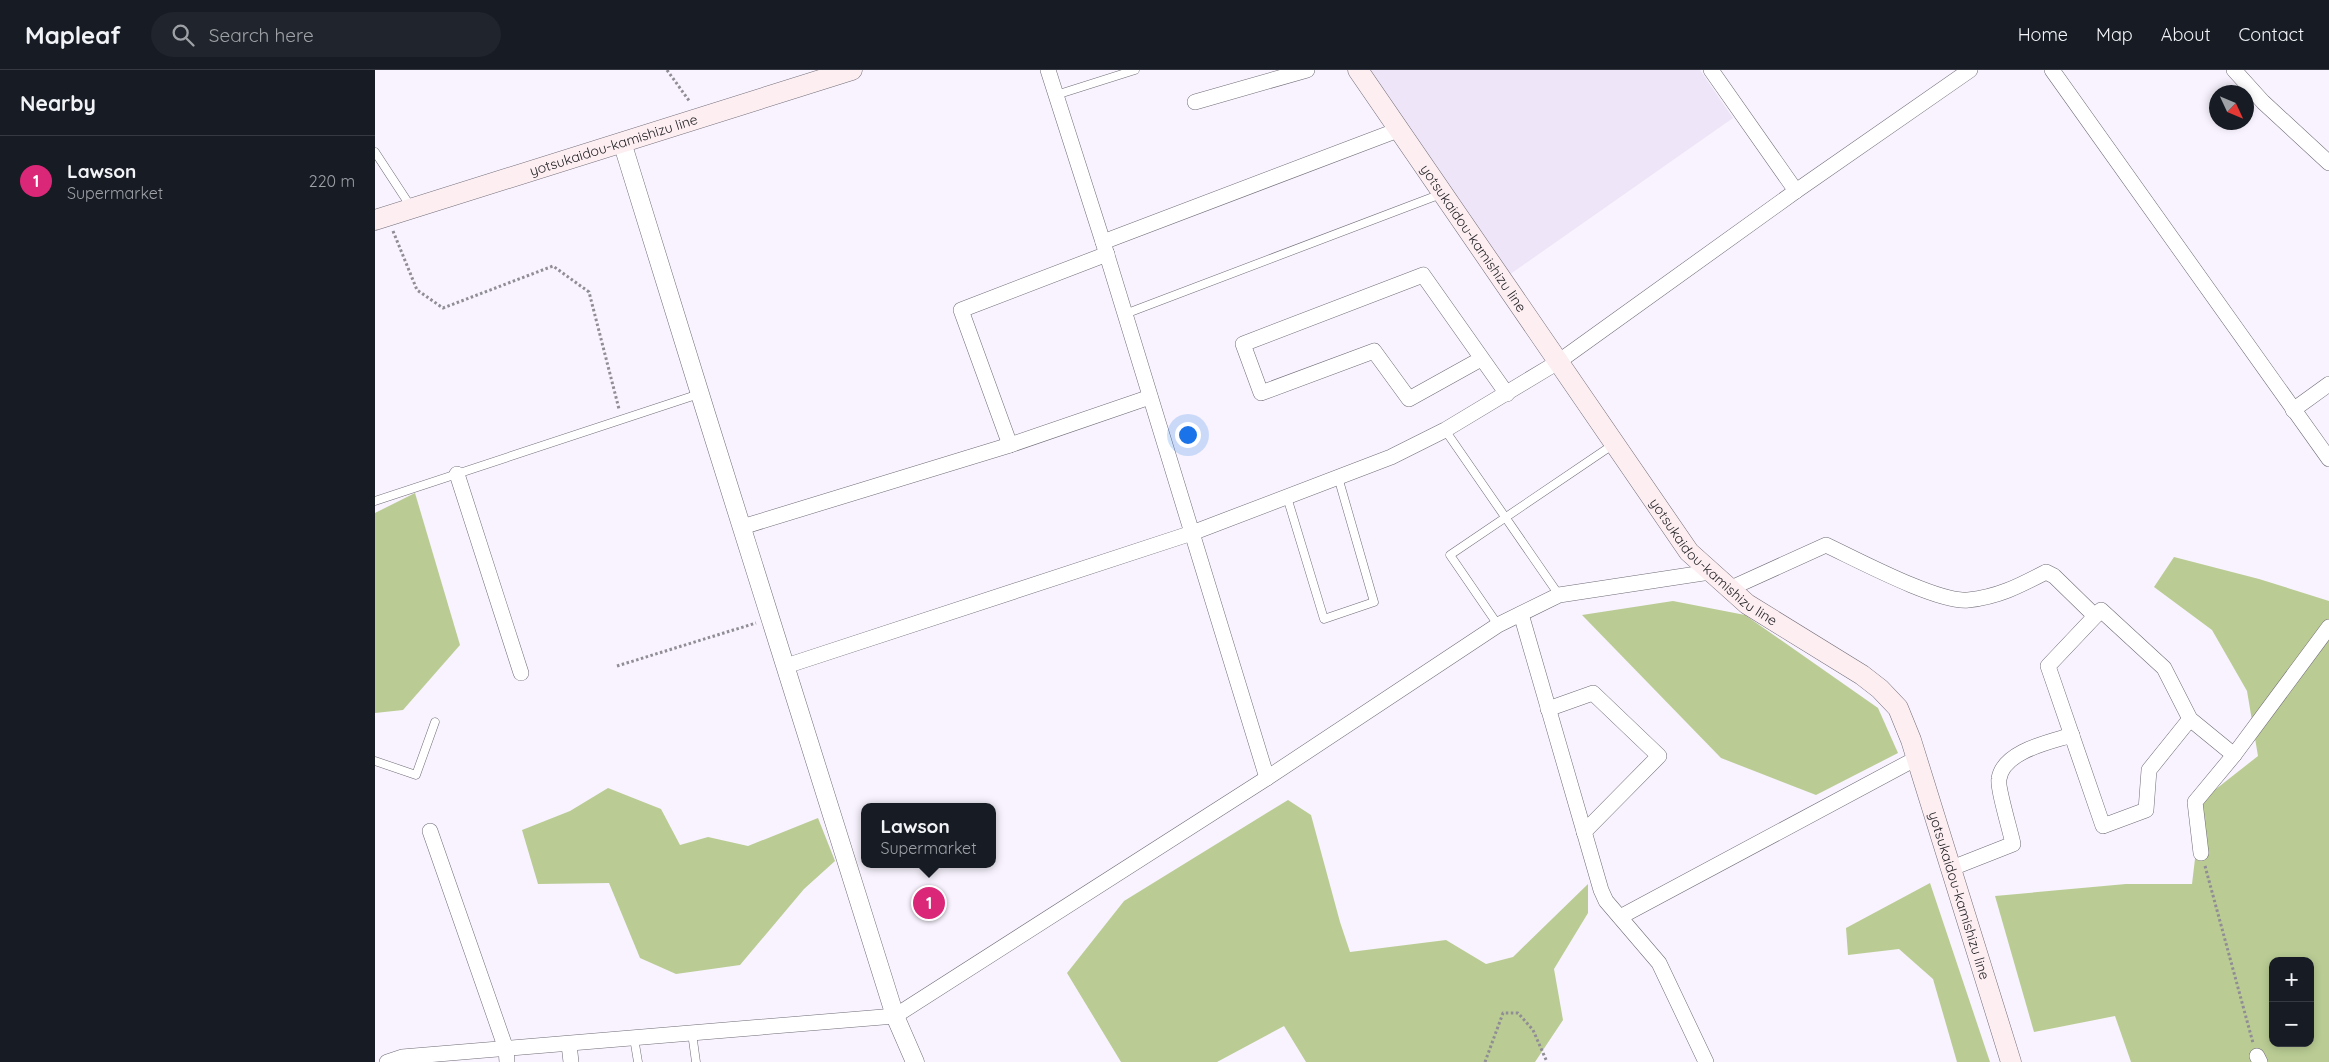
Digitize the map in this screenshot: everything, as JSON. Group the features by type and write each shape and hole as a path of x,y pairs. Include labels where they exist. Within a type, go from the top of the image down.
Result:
{"main road":[{"name":"yotsukaidou-kamishizu line","path":"381,218 852,70"},
{"name":"yotsukaidou-kamishizu line","path":"1358,70 1441,194 1689,552 1747,604 1862,675 1880,689 1898,708 1917,758 2011,1062"}],"street":[{"path":"1048,70 1105,248 1267,778"},
{"path":"1195,102 1307,70"},
{"path":"1711,70 1796,190"},
{"path":"786,666 1192,533 1391,457 1445,430 1558,362 1796,190 1970,70"},
{"path":"2053,70 2329,459"},
{"path":"2234,70 2263,102 2329,163"},
{"path":"1010,445 961,310 1105,248 1398,130"},
{"path":"622,142 699,394 895,1016 915,1062"},
{"path":"1481,359 1409,399 1374,350 1261,393 1243,344 1423,275 1507,394"},
{"path":"2293,410 2329,384"},
{"path":"741,527 1010,445 1150,397"},
{"path":"457,474 521,673"},
{"path":"1729,589 1827,545 1926,591 1965,601 2007,593 2046,572 2055,576 2095,616"},
{"path":"387,1062 402,1057 507,1055 569,1044 895,1016 1267,778 1498,626 1559,595 1710,572"},
{"path":"2190,719 2149,770 2146,810 2103,826 2049,666 2101,610 2164,668 2190,719 2234,755"},
{"path":"1521,614 1601,890 1606,901 1659,962 1706,1062"},
{"path":"2201,853 2195,802 2234,755 2329,627"},
{"path":"1549,709 1593,693 1659,756 1584,832"},
{"path":"1952,868 2013,844 1998,780 2006,765 2020,752 2072,735"},
{"path":"1620,917 1917,758"},
{"path":"430,831 507,1055"},
{"path":"569,1044 571,1062"}],"lane":[{"path":"1056,95 1135,70"},
{"path":"375,152 412,208"},
{"path":"1125,314 1441,194"},
{"path":"375,501 699,394"},
{"path":"1445,430 1559,595"},
{"path":"1498,626 1450,554 1614,444"},
{"path":"1287,496 1325,619 1374,602 1338,477"},
{"path":"375,761 416,775 435,722"},
{"path":"692,1033 696,1062"},
{"path":"635,1038 638,1062"}],"path":[{"path":"667,70 701,118"},
{"path":"381,218 417,290 443,308 553,266 589,292 622,420"},
{"path":"617,666 771,618"},
{"path":"2201,853 2258,1059"},
{"path":"1485,1062 1503,1013 1518,1013 1533,1030 1547,1062"}],"shaded area":[{"path":"1369,70 1700,70 1733,118 1509,275"}],"green space":[{"path":"415,493 460,645 403,710 375,713 375,513"},
{"path":"2174,557 2259,579 2329,601 2329,1062 2131,1062 2115,1016 2034,1032 1995,896 2126,884 2192,884 2202,800 2258,756 2247,691 2212,630 2154,587"},
{"path":"1673,601 1745,615 1878,708 1898,753 1816,795 1721,758 1582,615"},
{"path":"608,788 661,809 680,845 708,837 748,846 818,818 835,861 804,889 740,965 676,974 640,958 609,883 538,884 522,830 570,811"},
{"path":"1288,800 1311,815 1350,952 1446,940 1486,964 1513,957 1588,884 1588,913 1554,969 1563,1020 1535,1062 1306,1062 1284,1026 1217,1062 1121,1062 1067,973 1124,901"},
{"path":"1930,883 1990,1062 1957,1062 1933,979 1899,949 1848,955 1846,928"}],"place":[{"name":"Lawson","path":"929,903"}]}
